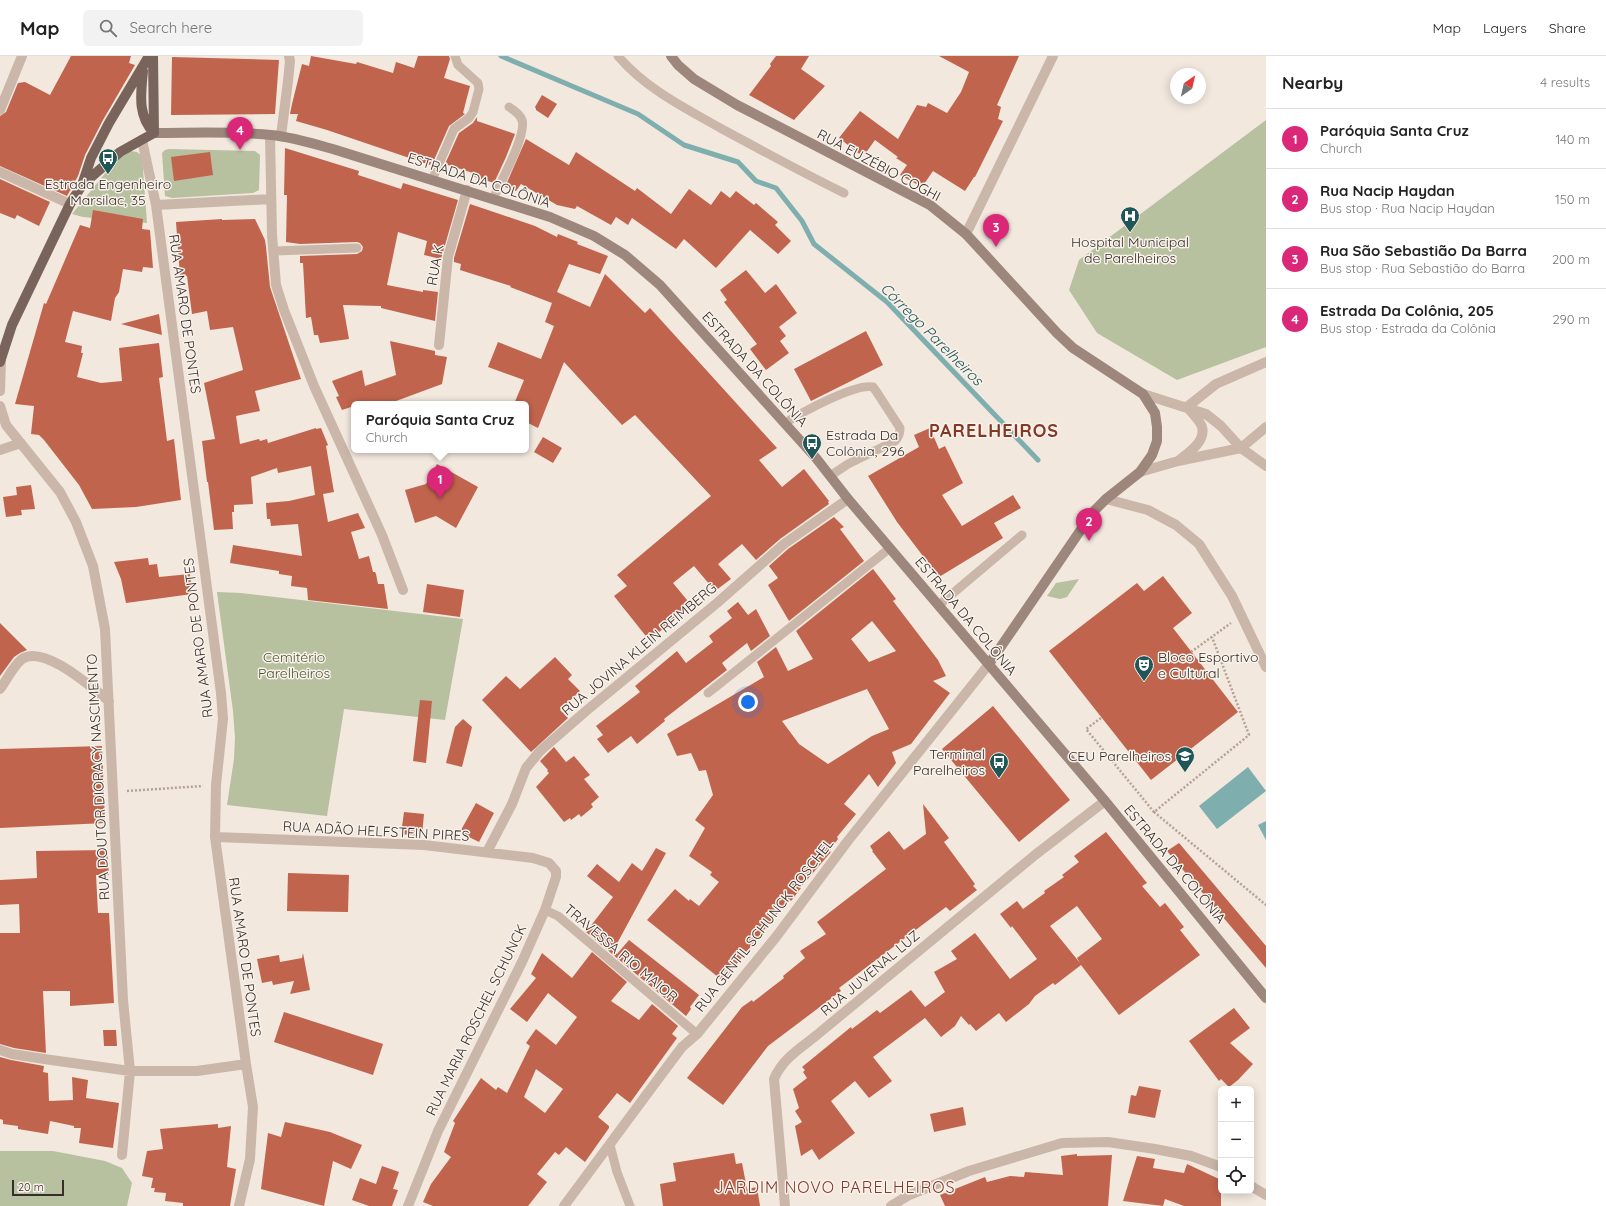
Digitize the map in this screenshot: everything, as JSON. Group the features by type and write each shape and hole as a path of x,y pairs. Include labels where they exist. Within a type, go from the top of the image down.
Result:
{"main road":[{"path":"0,360 12,325 70,204 82,185 91,158 149,56"},
{"path":"153,56 154,133"},
{"name":"RUA EUZÉBIO COGHI","path":"671,56 678,65 694,79 737,106 930,205 966,234 1057,333 1073,348 1143,394"},
{"path":"144,66 140,97 141,109 144,118 154,133"},
{"path":"82,185 120,152 154,133"},
{"name":"ESTRADA DA COLÔNIA","path":"154,133 228,133 281,136 336,150 550,217 594,236 625,255 660,285 785,423 1105,801 1266,998"},
{"path":"989,664 1079,531 1106,499 1140,472 1152,455 1157,441 1155,413 1143,394"}],"street":[{"path":"0,110 22,56"},
{"path":"281,136 288,81 289,56"},
{"path":"966,234 1053,56"},
{"path":"270,135 271,199 276,285 284,310 314,386 382,535 403,590"},
{"name":"RUA AMARO DE PONTES","path":"142,140 156,206 221,693 223,719 216,785 216,837 253,1107 250,1158 240,1206"},
{"path":"0,172 70,204"},
{"name":"RUA K","path":"439,345 448,257 467,190"},
{"path":"156,206 271,199"},
{"path":"0,360 0,391"},
{"path":"1187,407 1216,384 1266,362"},
{"path":"1143,394 1206,414 1221,426 1241,448 1266,466"},
{"path":"0,406 3,424"},
{"path":"1178,461 1194,448 1202,437 1202,426 1187,407"},
{"name":"RUA DOUTOR DIORACY NASCIMENTO","path":"3,424 21,443 60,492 76,522 93,566 105,629 112,792 124,1000 130,1071 122,1155"},
{"path":"1140,472 1178,461 1241,448 1266,426"},
{"path":"0,450 21,443"},
{"name":"RUA JOVINA KLEIN REIMBERG","path":"487,852 509,810 526,768 540,751 717,603 784,544 848,499"},
{"path":"1106,499 1148,510 1176,525 1199,544 1232,596 1266,667"},
{"path":"0,689 23,659 33,655 44,657 58,664 109,701"},
{"name":"RUA GENTIL SCHUNCK ROSCHEL","path":"564,1206 682,1047 697,1034 776,936 847,842 989,664"},
{"name":"RUA JUVENAL LUZ","path":"785,1206 774,1079 779,1068 789,1057 1035,855 1105,801"},
{"name":"RUA ADÃO HELFSTEIN PIRES","path":"216,837 424,845 534,858"},
{"name":"RUA MARIA ROSCHEL SCHUNCK","path":"408,1206 438,1130 522,962 545,910 556,876 556,871 549,863 534,858"},
{"path":"0,1050 12,1054 130,1071 197,1071 246,1064"},
{"path":"891,1206 909,1195 969,1171 1062,1143 1108,1142 1191,1156 1218,1166"},
{"path":"1254,1188 1266,1195"}],"lane":[{"path":"432,180 454,129 469,118 473,112 479,89 478,83 458,65 455,56"},
{"path":"618,56 642,80 669,100 783,162 844,193"},
{"path":"493,198 522,134 521,117 509,107"},
{"path":"274,250 357,248"},
{"path":"785,423 808,409 861,387 873,387 900,428 898,438 896,441 848,464 830,476"},
{"path":"939,605 1022,535"},
{"path":"708,693 890,548"},
{"name":"TRAVESSA RIO MAIOR","path":"545,910 558,916 697,1034"},
{"path":"610,1145 617,1172 630,1206"}],"path":[{"path":"1191,652 1241,616"},
{"path":"1154,812 1249,735 1212,637"},
{"path":"1101,718 1086,729 1154,812 1266,905"},
{"path":"112,792 216,785"}],"green space":[{"path":"1266,120 1266,347 1177,380 1097,333 1069,290 1079,260"},
{"path":"169,149 255,151 260,155 259,190 253,193 172,198 165,196 162,153"},
{"path":"130,151 137,152 142,156 147,223 83,217 72,214 120,155"},
{"path":"1079,579 1067,597 1060,599 1047,596 1056,583"},
{"name":"Cemitério Parelheiros","path":"217,592 241,593 463,619 445,720 344,709 327,816 227,805 234,759 235,738 233,711"},
{"path":"0,1151 53,1151 105,1161 122,1168 132,1183 127,1206 0,1206"}],"water":[{"path":"1248,767 1266,791 1217,829 1199,806"},
{"path":"1266,821 1266,840 1258,825"}],"building":[{"path":"71,56 131,56 129,63 135,65 103,120 85,155 78,176 67,196 0,166 0,116 6,112 18,83 25,82 50,95"},
{"path":"311,56 356,64 357,62 393,73 396,62 414,68 418,56 449,56 450,59 444,78 470,86 463,113 465,114 449,126 434,160 432,160 430,165 296,121 298,114 290,114 292,104 302,64 309,66"},
{"path":"776,56 809,56 801,69 825,86 794,120 749,95 771,66 770,64"},
{"path":"939,56 1019,56 997,105 1001,107 998,119 1003,121 975,177 965,191 933,171 922,187 900,175 907,165 896,158 898,157 875,140 865,154 860,154 852,150 853,149 839,138 860,111 898,139 917,105 926,107 928,103 947,113 961,92 969,72"},
{"path":"172,57 279,60 275,114 171,115"},
{"path":"542,95 557,104 548,118 536,110 535,107"},
{"path":"477,117 477,121 515,134 494,183 472,176 473,173 445,164 459,133 473,123"},
{"path":"526,139 569,165 576,152 635,191 637,188 671,214 689,189 711,205 721,191 730,198 736,191 754,205 756,203 778,222 775,225 791,241 778,254 750,230 716,268 684,239 676,249 632,218 628,225 616,217 611,225 577,206 575,209 557,205 521,184 516,191 505,187"},
{"path":"285,148 359,171 358,175 401,189 403,183 458,200 441,259 424,255 427,241 398,232 387,285 423,292 423,290 438,292 435,321 381,308 381,306 343,305 349,339 320,343 318,335 314,335 311,317 306,318 303,263 300,263 300,256 357,254 362,251 363,247 357,242 300,244 286,242 287,195 284,195"},
{"path":"210,152 213,175 174,181 171,157"},
{"path":"0,179 50,202 39,226 17,215 15,219 0,213"},
{"path":"470,204 535,226 557,237 558,234 578,242 577,244 608,256 600,274 569,264 557,292 590,307 605,274 645,313 650,308 777,448 759,460 782,487 804,469 829,501 829,504 780,539 756,560 742,544 718,564 731,579 715,591 694,566 673,583 692,606 649,640 614,596 627,586 617,575 711,496 635,415 622,425 564,362 538,428 529,424 529,401 515,401 524,380 488,367 498,342 541,359 554,326 545,322 552,303 510,287 511,286 460,270 461,264 454,262"},
{"path":"93,210 143,219 142,229 150,230 153,268 143,267 142,272 123,269 119,292 115,298 111,321 73,311 65,342 82,346 81,353 83,353 77,377 101,383 122,381 119,348 159,343 163,377 159,378 167,441 174,439 181,500 136,507 92,509 79,485 44,440 39,435 31,434 34,406 15,404 44,303 46,304 80,225 90,228"},
{"path":"222,219 255,219 265,240 270,287 301,379 255,391 260,411 236,416 240,444 259,439 260,441 267,439 268,443 316,428 321,428 328,445 326,446 334,492 323,494 328,522 358,513 365,528 351,532 359,559 369,556 378,584 384,584 388,609 308,600 307,588 291,586 292,576 279,574 279,571 230,563 233,545 302,556 298,524 271,526 270,519 267,519 266,503 289,501 315,495 311,466 278,473 277,468 251,477 253,504 234,505 234,512 232,512 233,529 214,530 202,441 215,439 204,383 243,370 233,327 210,330 207,311 192,314 187,276 180,276 176,222"},
{"path":"746,270 765,293 776,284 797,313 779,327 786,336 780,341 789,353 766,370 750,349 757,344 724,302 727,300 720,290"},
{"path":"159,314 162,335 121,324"},
{"path":"866,331 883,365 811,401 794,369"},
{"path":"390,341 435,351 435,355 447,357 442,384 396,401 351,401 351,407 342,410 336,397 339,396 332,381 362,370 365,386 396,375"},
{"path":"930,428 939,449 945,446 963,483 942,495 962,526 1013,495 1021,508 994,523 1003,538 939,577 897,522 868,476 919,447 914,435"},
{"path":"543,437 562,448 553,463 534,452"},
{"path":"437,464 478,487 456,528 436,516 415,523 405,490 426,484"},
{"path":"31,485 35,509 21,510 22,515 6,517 3,497 17,495 16,487"},
{"path":"834,517 844,527 840,529 864,561 789,621 768,585 778,578 769,566 788,549"},
{"path":"148,558 149,565 157,564 159,577 190,574 192,594 126,603 121,579 114,562"},
{"path":"873,569 896,599 893,601 938,660 946,676 933,681 950,693 911,744 892,752 896,763 878,787 869,774 844,804 856,814 837,837 838,839 829,851 831,852 800,888 791,901 789,899 723,981 647,920 675,889 689,901 690,899 699,906 719,882 710,875 712,872 689,856 705,828 695,820 713,795 706,770 699,771 691,753 677,756 667,734 764,677 757,662 776,647 788,671 813,659 796,631","holes":["872,621 896,651 869,662 851,639","867,689 889,729 872,736 828,764 799,744 782,721"]},
{"name":"Bloco Esportivo e Cultural","path":"1163,576 1192,613 1173,628 1238,712 1151,780 1049,651 1137,583 1144,591"},
{"path":"427,584 464,590 460,617 423,612"},
{"path":"738,602 748,615 756,609 770,636 751,651 747,643 722,663 727,670 664,719 665,721 637,744 631,736 608,753 597,739 603,735 596,726 640,692 635,686 677,651 686,663 713,642 709,636 732,618 727,611"},
{"path":"0,623 27,650 14,657 0,676"},
{"path":"555,657 572,675 568,679 580,691 560,710 568,718 531,752 482,700 506,676 520,689"},
{"path":"420,700 432,701 426,763 413,761"},
{"path":"993,706 1070,800 1019,842 942,749"},
{"path":"463,719 472,727 462,767 446,763 455,727"},
{"path":"102,746 105,823 0,828 0,749"},
{"path":"554,747 566,762 574,756 590,775 584,779 599,797 591,804 593,807 581,817 579,814 571,820 570,818 564,822 536,787 549,773 540,761"},
{"path":"476,803 494,813 479,842 463,834 464,832 461,830"},
{"path":"923,804 949,838 944,842 975,884 973,886 977,890 950,911 946,907 839,988 841,991 768,1046 723,1105 687,1078 742,1007 752,1000 753,1002 784,978 783,976 805,958 800,951 826,934 817,922 886,869 872,851 870,846 889,831 904,850 926,834"},
{"path":"404,812 424,814 422,835 401,834"},
{"path":"1106,832 1147,883 1142,886 1160,907 1165,903 1184,927 1180,930 1200,955 1119,1015 1081,965 1055,985 1053,983 1035,996 1029,1004 1006,1022 999,1013 976,1031 961,1016 955,1026 941,1037 925,1018 873,1057 892,1081 869,1098 855,1081 831,1101 855,1133 819,1160 812,1149 801,1156 795,1126 802,1122 795,1111 799,1108 793,1089 807,1078 803,1072 805,1070 802,1067 851,1027 852,1029 877,1010 880,1013 911,990 925,1007 945,992 934,972 957,959 951,951 975,933 1010,979 1037,959 1012,926 1011,928 1000,914 1017,901 1023,909 1045,893 1044,891 1064,877 1062,875 1079,862 1074,856","holes":["1077,906 1102,939 1077,958 1080,963 1050,926"]},
{"path":"1179,843 1266,946 1266,968 1167,851"},
{"path":"656,848 666,853 613,951 617,954 629,940 699,995 690,1007 691,1009 686,1016 586,932 613,897 587,876 597,864 619,882 632,863 642,871"},
{"path":"107,850 109,875 96,875 98,913 109,913 114,1003 70,1006 70,991 43,991 46,1053 14,1048 0,1044 0,933 20,933 19,904 0,905 0,880 37,878 36,851"},
{"path":"288,873 349,875 348,912 287,911"},
{"path":"592,952 627,982 611,1001 639,1020 652,1004 678,1026 672,1034 677,1038 630,1103 617,1093 598,1117 609,1126 609,1128 585,1162 566,1147 559,1155 555,1152 537,1174 547,1182 528,1206 433,1206 423,1202 431,1184 451,1157 444,1152 455,1123 453,1121 481,1078 496,1090 498,1087 507,1093 530,1046 526,1043 536,1029 556,1045 577,1017 548,993 527,1022 510,1009 536,978 531,974 542,953 572,978","holes":["536,1069 563,1089 545,1113 524,1097"]},
{"path":"303,953 310,990 290,994 294,981 273,985 272,981 262,983 257,959 279,955 280,962 302,958"},
{"path":"1234,1008 1250,1028 1230,1043 1253,1064 1238,1080 1228,1086 1221,1079 1219,1081 1189,1041"},
{"path":"284,1012 383,1044 373,1075 274,1042"},
{"path":"103,1030 116,1030 117,1046 104,1046"},
{"path":"0,1057 44,1066 43,1072 48,1073 49,1101 73,1100 72,1077 88,1080 86,1098 119,1103 113,1148 79,1143 81,1128 74,1128 74,1126 50,1121 48,1134 18,1129 18,1126 3,1124 3,1120 0,1119"},
{"path":"1139,1086 1161,1090 1155,1118 1128,1113 1131,1095 1136,1096"},
{"path":"963,1107 966,1125 934,1132 930,1114"},
{"path":"285,1122 330,1132 362,1145 351,1169 333,1161 324,1206 261,1189 268,1133 281,1137"},
{"path":"218,1124 218,1128 231,1126 227,1167 236,1169 230,1206 183,1206 183,1203 165,1201 166,1193 154,1192 155,1188 151,1188 153,1178 142,1176 147,1151 163,1149 160,1129"},
{"path":"734,1153 736,1164 742,1163 747,1189 757,1187 760,1206 663,1206 660,1184 676,1181 673,1163"},
{"path":"1077,1154 1077,1156 1112,1155 1108,1206 945,1206 940,1195 985,1177 987,1182 1010,1176 1024,1177 1025,1172 1063,1175 1061,1156"},
{"path":"1137,1156 1155,1159 1153,1168 1184,1173 1187,1164 1218,1179 1218,1194 1221,1194 1221,1206 1184,1206 1165,1199 1163,1206 1123,1201"},
{"path":"382,1166 399,1172 393,1189 398,1190 392,1206 369,1206 352,1200 360,1178 376,1184"}],"waterway":[{"name":"Córrego Parelheiros","path":"501,56 638,114 684,145 738,162 756,181 776,188 802,221 814,244 887,302 1038,460"}],"place":[{"name":"Estrada Da Colônia, 205","path":"240,150"},
{"name":"Estrada Engenheiro Marsilac, 35","path":"108,175"},
{"name":"Hospital Municipal de Parelheiros","path":"1130,233"},
{"name":"Rua São Sebastião Da Barra","path":"996,247"},
{"name":"Estrada Da Colônia, 296","path":"812,460"},
{"name":"Paróquia Santa Cruz","path":"440,499"},
{"name":"Rua Nacip Haydan","path":"1089,541"},
{"name":"Bloco Esportivo e Cultural","path":"1144,682"},
{"name":"CEU Parelheiros","path":"1185,773"},
{"name":"Terminal Parelheiros","path":"999,779"}],"district":[{"name":"PARELHEIROS","path":"994,430"},
{"name":"JARDIM NOVO PARELHEIROS","path":"835,1187"}]}
